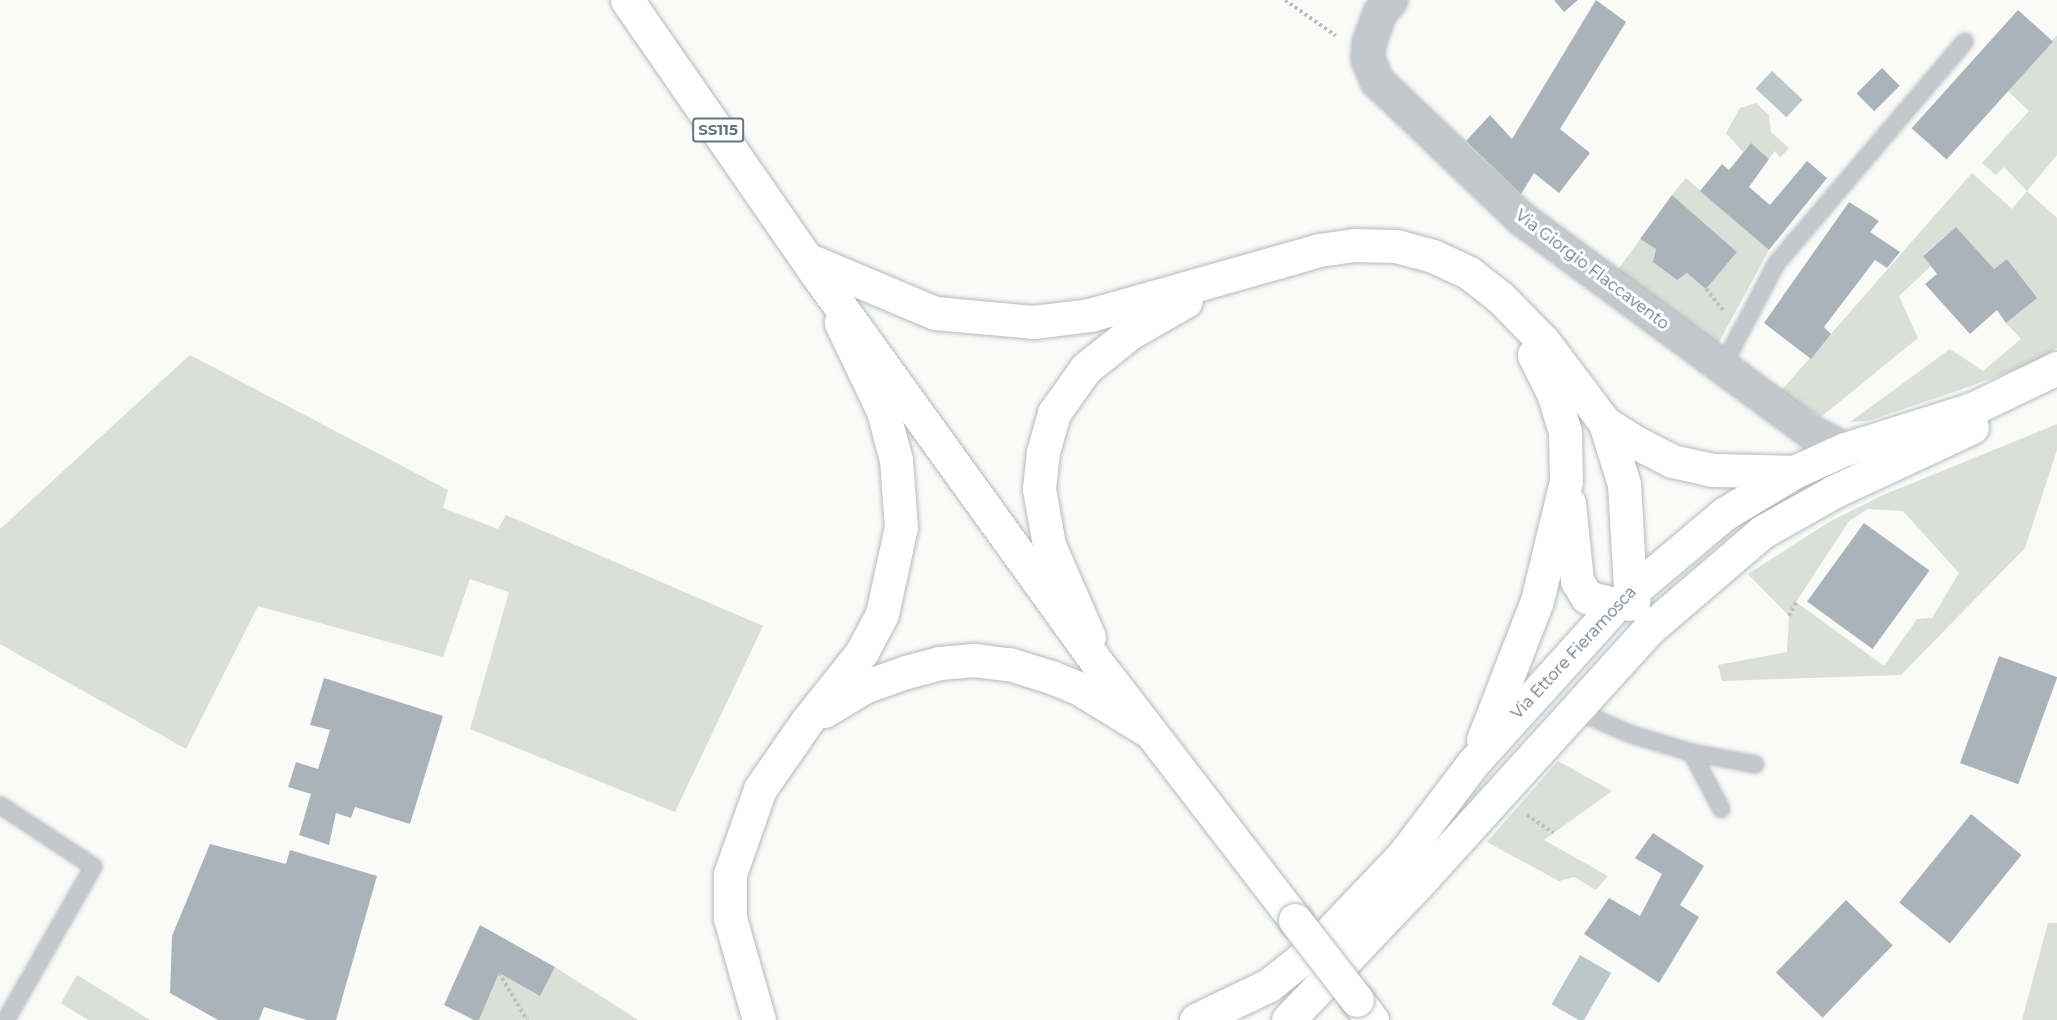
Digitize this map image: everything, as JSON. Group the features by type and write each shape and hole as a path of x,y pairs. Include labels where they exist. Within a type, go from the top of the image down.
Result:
{"main road":[{"name":"SS115","path":"627,0 813,267"},
{"path":"813,267 935,313 1033,322 1090,315 1319,250 1353,245 1396,246 1433,256 1469,273 1500,297 1544,342 1605,423 1624,484 1626,599 1622,627 1523,732 1473,823"},
{"path":"813,267 1106,673 1365,1010"},
{"path":"759,1020 730,918 730,874 760,789 807,721 862,652 882,614 901,527 896,460 883,411 813,267"},
{"path":"1106,673 1049,545 1039,489 1043,452 1054,413 1086,368 1121,340 1227,277"},
{"path":"1500,297 1554,395 1565,432 1566,480 1577,581 1587,597 1626,599 1658,589 1721,539 1782,501 1835,491"},
{"name":"Via Ettore Fieramosca","path":"1196,1020 1269,985 1314,949 1404,854 1473,763 1626,599 1724,514 1794,472 1845,449 1972,409 2057,368"},
{"path":"1288,1020 1473,823 1649,629 1762,532 1835,491 2057,388"},
{"path":"1605,423 1672,461 1713,470 1794,472"},
{"path":"1473,763 1537,601 1566,480"},
{"path":"807,721 864,687 939,663 974,660 1009,664 1080,689 1152,734"}],"street":[{"path":"1368,59 1369,44 1380,13 1391,0"},
{"name":"Via Giorgio Flaccavento","path":"1368,59 1377,81 1522,219 1721,368 1811,432 1845,449"}],"lane":[{"path":"1721,368 1776,263 1964,40"},
{"path":"1576,710 1630,734 1691,752 1755,764"},
{"path":"1691,752 1721,809"},
{"path":"0,805 93,866 6,1020"}],"path":[{"path":"1285,0 1368,59"},
{"path":"1707,289 1726,314"},
{"path":"1789,616 1796,602"},
{"path":"1517,808 1554,833"},
{"path":"499,973 526,1020"}],"shaded area":[{"path":"2057,35 2057,155 2027,191 2004,167 1996,175 1982,163 2029,111 2008,91"},
{"path":"1772,71 1803,100 1786,117 1756,89"},
{"path":"1756,103 1769,115 1771,132 1789,148 1780,158 1775,151 1769,159 1751,143 1743,152 1726,133 1740,108"},
{"path":"1972,173 2012,209 2027,191 2057,218 2057,348 2031,364 1954,392 1868,421 1850,422 1950,349 1983,371 2021,339 2006,323 2036,298 2007,259 1994,269 1956,227 1923,255 1931,266 1899,296 1918,338 1821,417 1780,392"},
{"path":"1686,178 1769,250 1718,344 1703,337 1617,271 1640,239 1656,249 1653,262 1677,280 1687,273 1707,288 1737,252 1672,195"},
{"path":"190,355 448,490 443,508 498,529 506,515 763,626 675,812 470,729 509,592 470,579 443,657 258,606 186,749 0,644 0,529"},
{"path":"2057,424 2057,450 2025,548 1901,675 1722,681 1718,665 1787,652 1789,616 1748,574 1829,522 1883,495","holes":["1868,509 1903,511 1959,573 1932,618 1917,619 1884,666 1796,602 1849,521"]},
{"path":"1558,761 1612,791 1544,840 1608,876 1596,890 1574,877 1559,881 1487,842"},
{"path":"2048,923 2057,923 2057,1020 2022,1020"},
{"path":"1580,955 1611,973 1584,1020 1579,1020 1552,1004"},
{"path":"555,967 638,1020 479,1020 499,973 540,996"},
{"path":"77,975 150,1020 88,1020 61,1003"}],"building":[{"path":"1554,0 1578,0 1564,12"},
{"path":"1596,0 1626,22 1560,129 1590,153 1559,193 1534,173 1521,194 1466,141 1490,115 1512,139"},
{"path":"2018,10 2053,41 1947,160 1912,128"},
{"path":"1882,68 1900,86 1874,111 1857,93"},
{"path":"1751,143 1769,159 1749,187 1770,205 1807,161 1827,178 1769,250 1700,191 1722,164 1729,170"},
{"path":"1672,195 1737,252 1706,289 1687,273 1677,280 1653,262 1656,249 1640,239"},
{"path":"1849,202 1879,221 1870,232 1900,252 1887,268 1875,260 1824,327 1831,334 1811,359 1764,323"},
{"path":"1956,227 1994,269 2007,259 2037,298 2006,323 1997,310 1970,334 1925,284 1937,274 1923,256"},
{"path":"1864,523 1930,571 1873,649 1807,601"},
{"path":"1999,656 2057,677 2018,784 1960,763"},
{"path":"324,678 443,716 410,824 355,807 351,818 336,813 329,845 299,835 311,794 288,787 296,762 318,769 330,730 310,725"},
{"path":"1971,814 2022,855 1950,944 1899,903"},
{"path":"1653,833 1704,866 1680,905 1699,917 1659,983 1584,934 1609,898 1640,916 1662,874 1635,858"},
{"path":"210,844 286,864 290,850 377,876 336,1020 307,1020 264,1007 259,1020 218,1020 170,993 172,936"},
{"path":"1846,900 1893,945 1823,1018 1776,973"},
{"path":"480,925 555,967 540,996 499,973 479,1020 474,1020 444,1005"}]}
